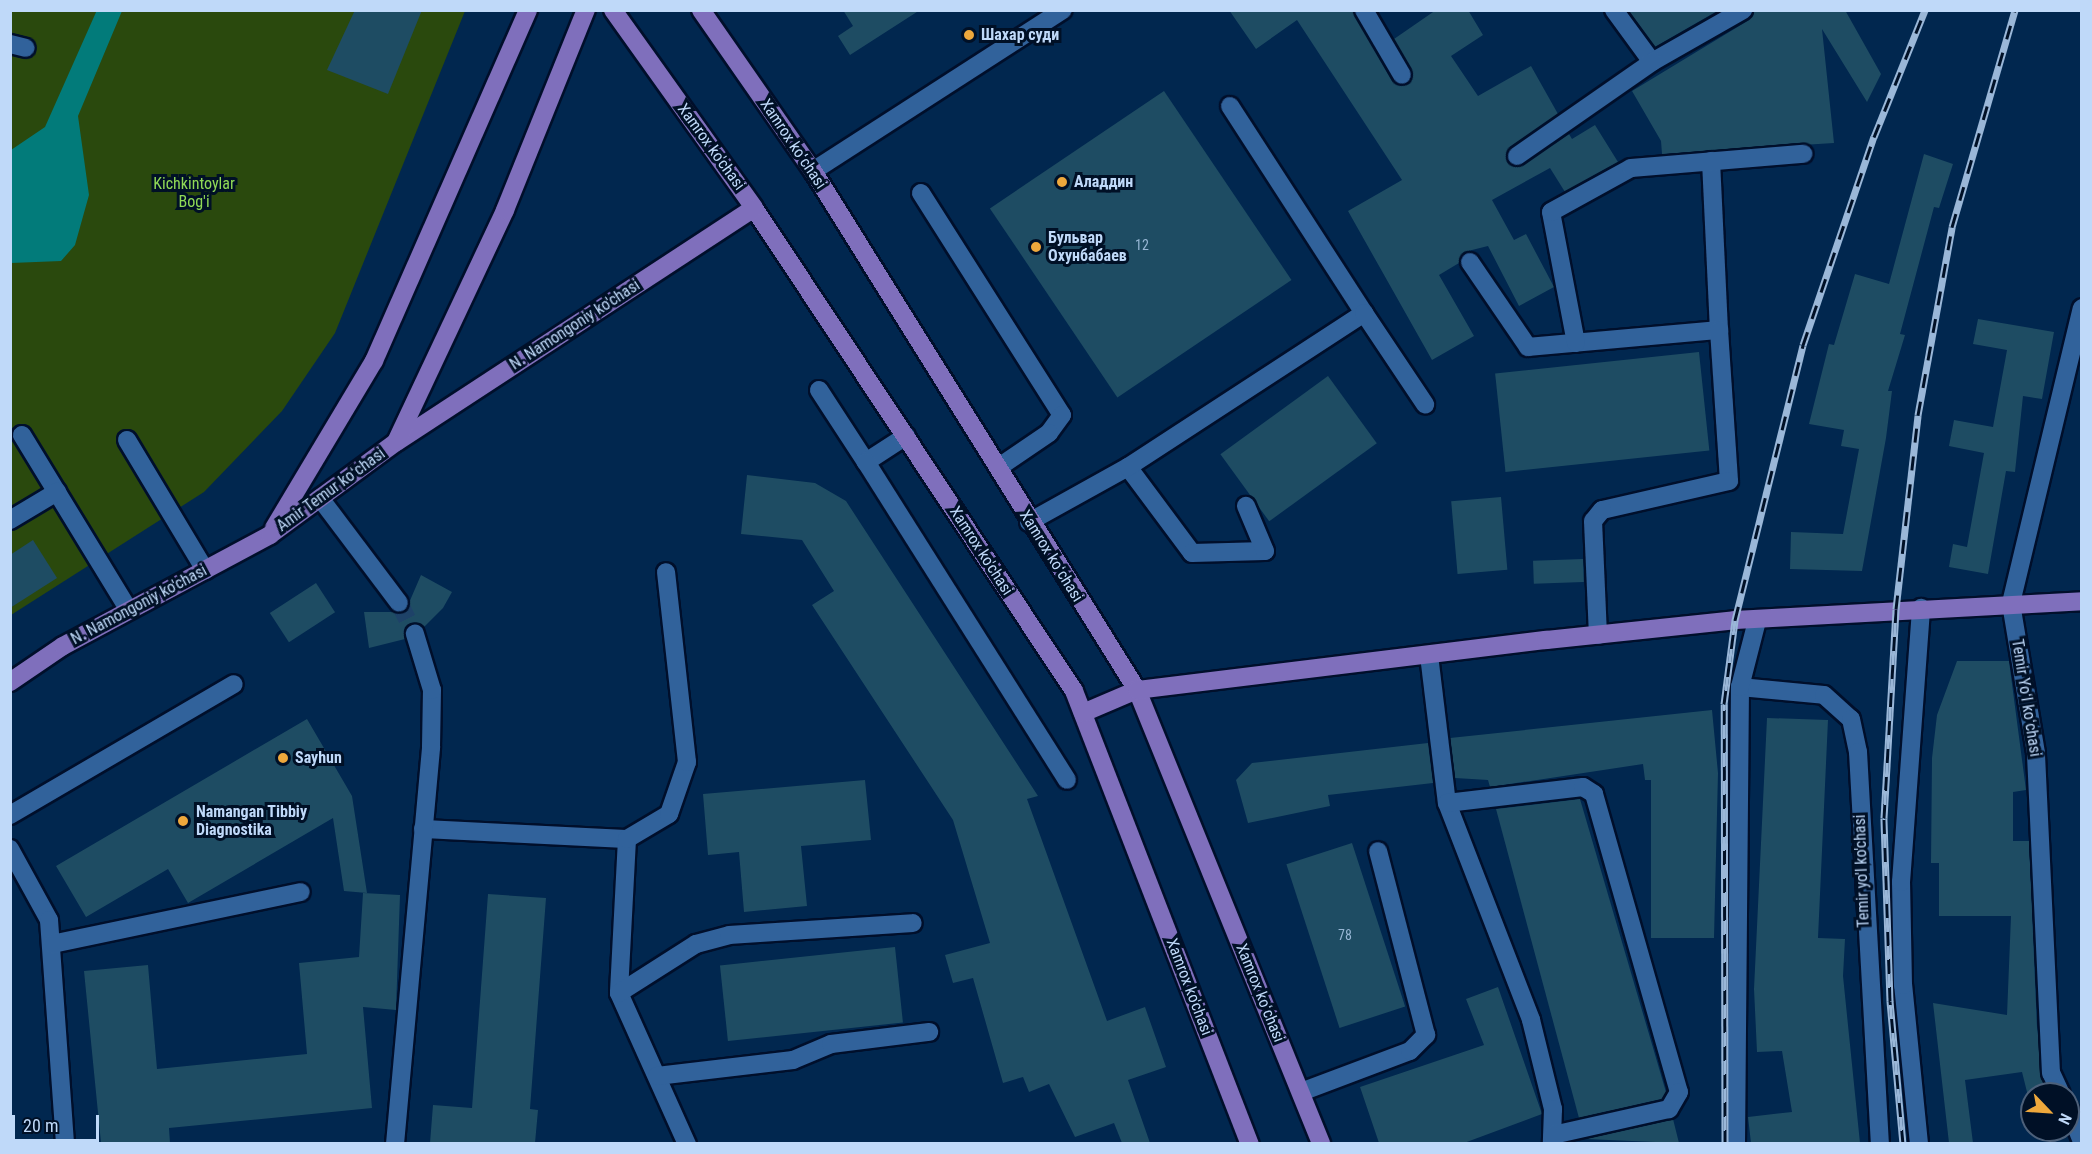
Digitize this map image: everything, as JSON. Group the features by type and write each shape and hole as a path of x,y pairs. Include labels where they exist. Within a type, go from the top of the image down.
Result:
{"main road":[{"name":"Amir Temur koʻchasi","path":"270,535 374,361 528,10"},
{"name":"Amir Temur koʻchasi","path":"270,535 396,442 505,210 586,10"},
{"name":"Xamrox ko'chasi","path":"613,10 754,208 1074,691 1250,1143"},
{"name":"Xamrox koʻchasi","path":"701,10 813,171 999,467 1029,522 1137,690 1321,1143"},
{"name":"N. Namongoniy ko'chasi","path":"396,442 754,208"},
{"name":"N. Namongoniy ko'chasi","path":"10,682 129,610 270,535"},
{"path":"1083,713 1137,690 1598,634 1921,608 2082,601"}],"street":[{"path":"813,171 1063,10"},
{"path":"1364,10 1402,75"},
{"path":"1614,10 1652,62"},
{"path":"1518,156 1652,62 1743,10"},
{"path":"1230,106 1425,404"},
{"path":"1576,343 1551,212 1631,168 1803,153"},
{"path":"1598,634 1593,521 1602,510 1729,481 1711,161"},
{"path":"921,193 1062,415 1049,433 999,467"},
{"path":"1470,262 1528,348 1719,330"},
{"name":"Temir Yoʻl koʻchasi","path":"2055,1082 2051,1073 2036,753 2018,603 2082,308"},
{"path":"1029,522 1128,467 1364,313"},
{"path":"819,390 1067,780"},
{"path":"22,435 129,610"},
{"path":"866,462 906,436"},
{"path":"127,441 205,570"},
{"path":"1128,467 1192,553 1264,551 1246,506"},
{"path":"10,520 57,492"},
{"path":"320,498 399,603"},
{"path":"423,829 627,839 669,814 687,762 666,572"},
{"path":"1919,1143 1903,985 1901,882 1921,608"},
{"path":"1736,1143 1740,687 1757,621"},
{"path":"394,1143 423,829 432,690 415,634"},
{"path":"1430,655 1447,803 1531,1020 1553,1109 1552,1139 1669,1109 1679,1092 1594,794 1583,787 1447,803"},
{"path":"10,815 234,684"},
{"name":"Temir yo'l ko'chasi","path":"1740,687 1824,695 1851,719 1858,752 1880,1143"},
{"path":"627,839 619,993 687,1143"},
{"path":"10,849 49,920 65,1143"},
{"path":"1301,1092 1410,1051 1426,1035 1378,851"},
{"path":"52,944 301,892"},
{"path":"619,993 696,944 729,935 913,923"},
{"path":"657,1076 793,1060 831,1044 929,1032"}],"green space":[{"name":"Kichkintoylar Bog'i","path":"11,11 465,11 335,333 282,411 204,492 11,615"}],"shaded area":[{"path":"97,10 122,11 78,116 89,195 75,245 61,261 11,263 11,150 45,127"}],"building":[{"path":"355,10 422,10 388,94 327,70"},
{"path":"843,10 920,10 850,55 838,36 853,26"},
{"path":"1229,10 1352,10 1392,81 1401,86 1413,74 1394,39 1436,10 1468,10 1483,35 1451,56 1478,96 1531,66 1558,114 1510,147 1508,163 1523,165 1569,134 1572,139 1595,125 1618,162 1565,192 1550,168 1492,200 1514,240 1526,234 1554,287 1519,306 1488,246 1464,252 1459,263 1439,275 1474,336 1432,360 1348,211 1402,180 1297,20 1256,49"},
{"path":"1628,10 1719,10 1655,47"},
{"path":"1754,10 1845,10 1881,74 1867,102 1822,29 1834,143 1662,154 1661,141 1632,91 1749,20"},
{"path":"1164,91 1291,280 1117,397 990,208"},
{"path":"1924,154 1953,164 1939,208 1934,207 1900,334 1905,335 1888,391 1892,391 1886,438 1862,571 1790,569 1791,532 1843,534 1859,449 1841,446 1844,430 1809,424 1829,344 1834,345 1855,274 1889,284"},
{"path":"1978,319 2054,332 2042,399 2023,396 2015,472 2006,471 1988,574 1949,567 1953,544 1967,547 1984,453 1949,446 1954,420 1993,427 2007,350 1973,344"},
{"path":"1699,352 1709,450 1505,472 1495,373"},
{"path":"1328,376 1377,443 1269,521 1220,454"},
{"path":"747,475 815,483 846,501 1038,796 1027,799 1107,1021 1145,1007 1166,1067 1128,1080 1150,1143 1122,1143 1114,1123 1075,1137 1049,1084 1029,1092 1023,1077 1003,1083 973,978 953,983 945,955 990,943 953,820 812,605 834,591 802,540 741,534"},
{"path":"1501,497 1507,570 1458,574 1451,501"},
{"path":"33,540 57,578 10,608 10,555"},
{"path":"1583,559 1584,582 1534,584 1533,561"},
{"path":"421,575 452,592 443,608 424,627 407,626 405,639 369,648 364,612 405,612"},
{"path":"316,583 335,612 289,642 270,613"},
{"path":"1957,661 2009,661 2026,790 2013,792 2013,841 2029,841 2037,1027 2044,1082 2024,1082 2022,1072 1965,1080 1973,1143 1949,1143 1933,1003 2007,1015 2011,916 1939,916 1939,863 1931,863 1932,758 1937,715"},
{"path":"1712,710 1718,773 1714,938 1651,938 1651,780 1645,780 1643,764 1490,787 1488,780 1455,778 1450,738"},
{"path":"1767,718 1828,720 1818,938 1845,939 1843,976 1860,1143 1751,1143 1748,1117 1792,1112 1782,1051 1757,1052 1754,989"},
{"path":"307,719 352,796 367,893 344,891 333,818 188,903 168,869 86,917 56,866"},
{"path":"1428,743 1433,783 1328,795 1330,806 1248,823 1236,780 1252,763"},
{"path":"865,780 871,840 801,846 807,906 744,912 739,852 708,855 703,794"},
{"path":"1580,799 1666,1092 1662,1099 1579,1118 1496,809"},
{"path":"1352,843 1405,1007 1340,1028 1286,864"},
{"path":"363,893 400,895 396,1010 363,1007 372,1108 169,1128 170,1143 101,1143 84,971 148,965 157,1069 307,1054 299,963 359,957"},
{"path":"488,894 546,898 530,1109 538,1110 535,1143 430,1143 433,1105 472,1108"},
{"path":"895,947 903,1023 728,1041 720,965"},
{"path":"1498,987 1542,1114 1464,1143 1379,1143 1360,1087 1484,1045 1466,999"},
{"path":"1673,1119 1679,1143 1585,1139 1671,1120"}],"tunnel":[{"path":"399,603 415,634"}],"railway":[{"path":"1725,1144 1724,704 1735,620 1803,345 1874,137 1925,10"},
{"path":"1903,1144 1890,1001 1884,818 1896,609 1918,415 1952,227 2015,10"}],"place":[{"name":"Шахар суди","path":"969,35"},
{"name":"Аладдин","path":"1062,182"},
{"name":"Бульвар Охунбабаев","path":"1036,247"},
{"name":"Sayhun","path":"283,758"},
{"name":"Namangan Tibbiy Diagnostika","path":"183,821"}]}
